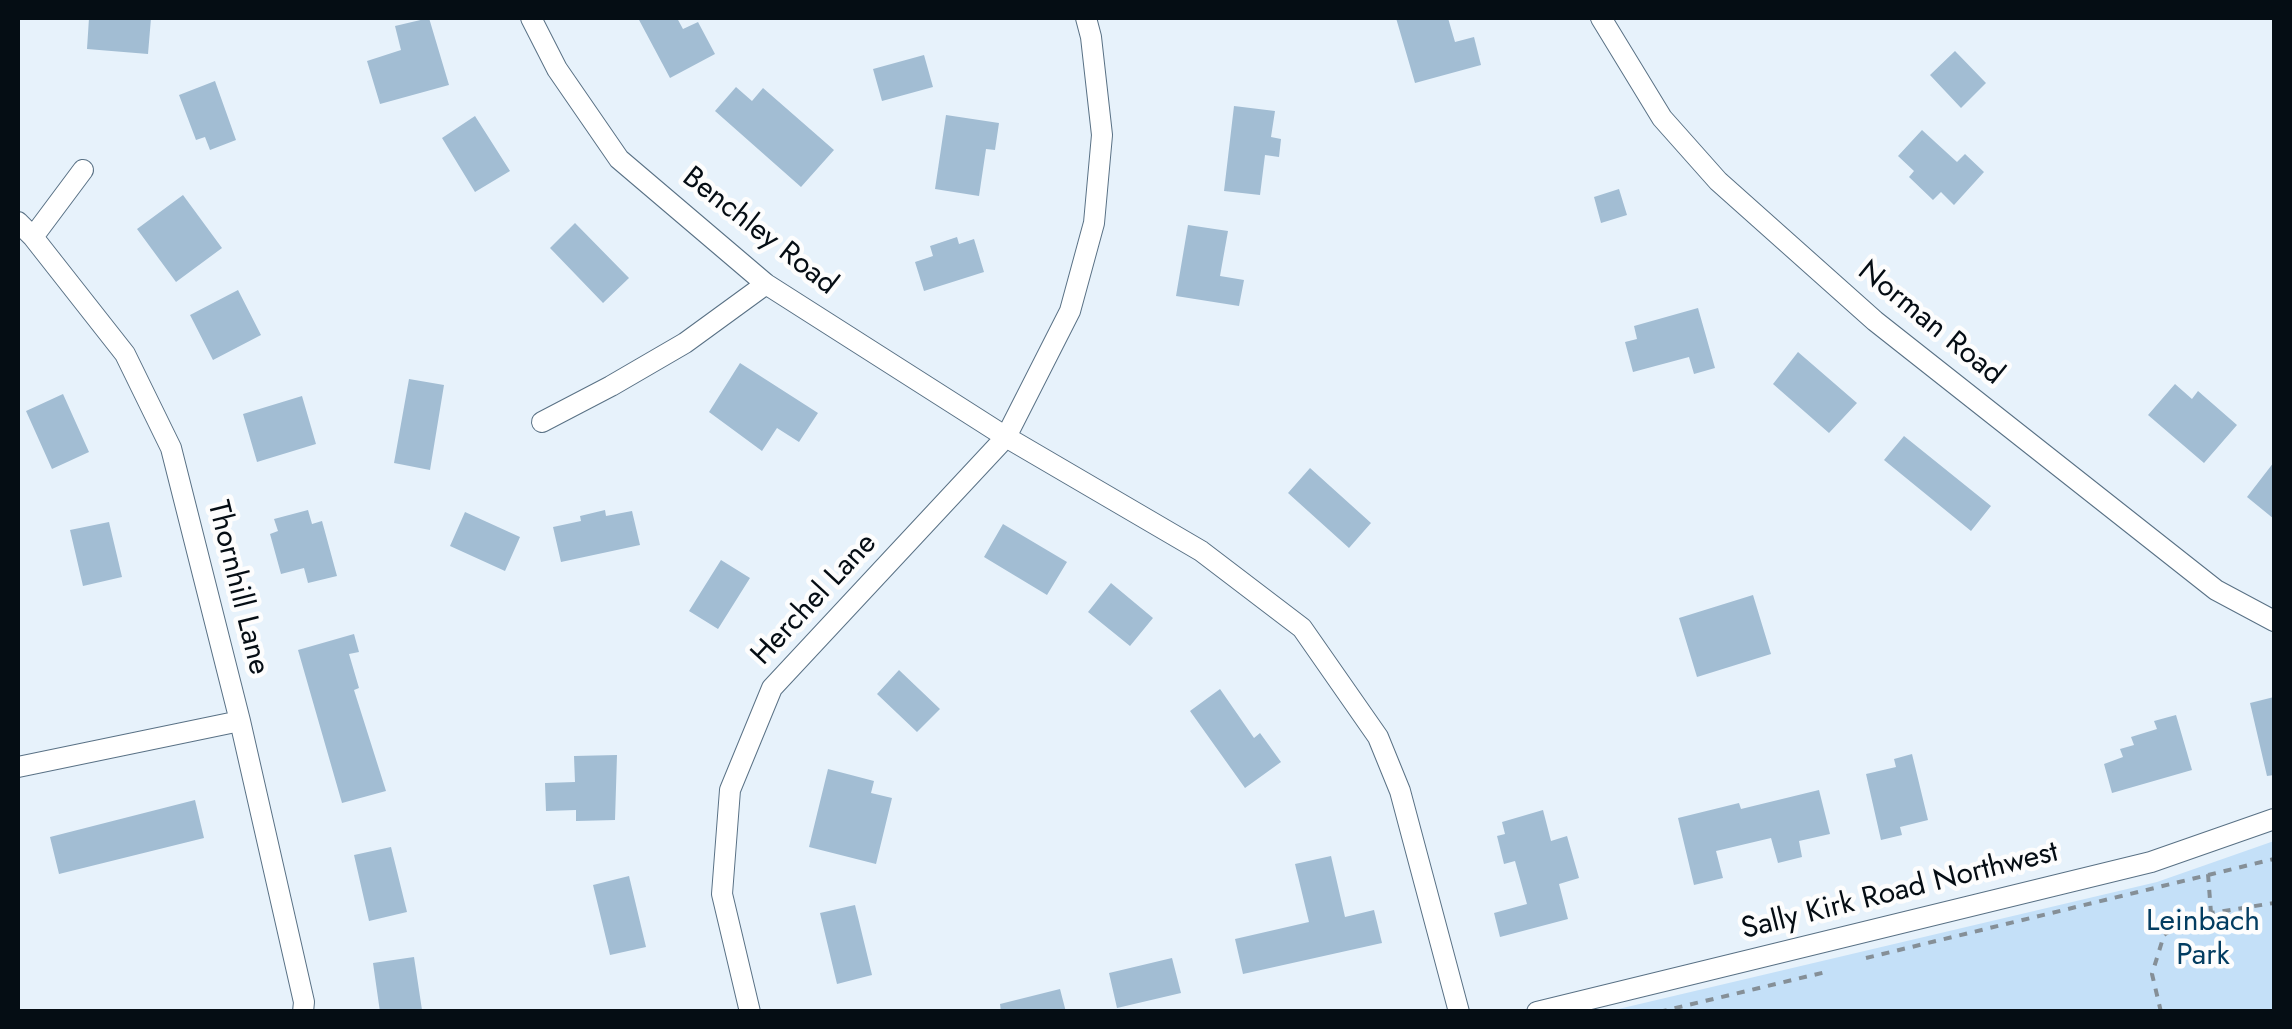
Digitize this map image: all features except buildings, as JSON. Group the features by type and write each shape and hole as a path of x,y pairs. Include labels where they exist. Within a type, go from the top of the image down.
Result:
{"street":[{"name":"Benchley Road","path":"531,18 556,69 620,159 766,284 1006,437 1201,550 1302,628 1378,738 1400,790 1460,1012"},
{"name":"Herchel Lane","path":"750,1012 722,894 730,790 772,688 1006,437 1070,310 1094,223 1102,135 1092,37 1086,18"},
{"name":"Norman Road","path":"1601,18 1662,118 1718,180 1875,322 2216,590 2274,622"},
{"path":"25,229 83,170"},
{"name":"Thornhill Lane","path":"25,229 126,354 170,448 240,722 304,1002 303,1012"},
{"path":"542,422 685,343 766,284"},
{"path":"18,767 240,722"},
{"name":"Sally Kirk Road Northwest","path":"1537,1012 2151,862 2274,819"}],"path":[{"path":"1866,958 2274,859"},
{"path":"2208,874 2211,913"},
{"path":"2161,1012 2152,974 2164,935 2183,922 2211,913 2274,904"},
{"path":"1658,1012 1830,970"}],"green space":[{"name":"Leinbach Park","path":"2274,841 2274,1011 1610,1011 2157,882"}]}
